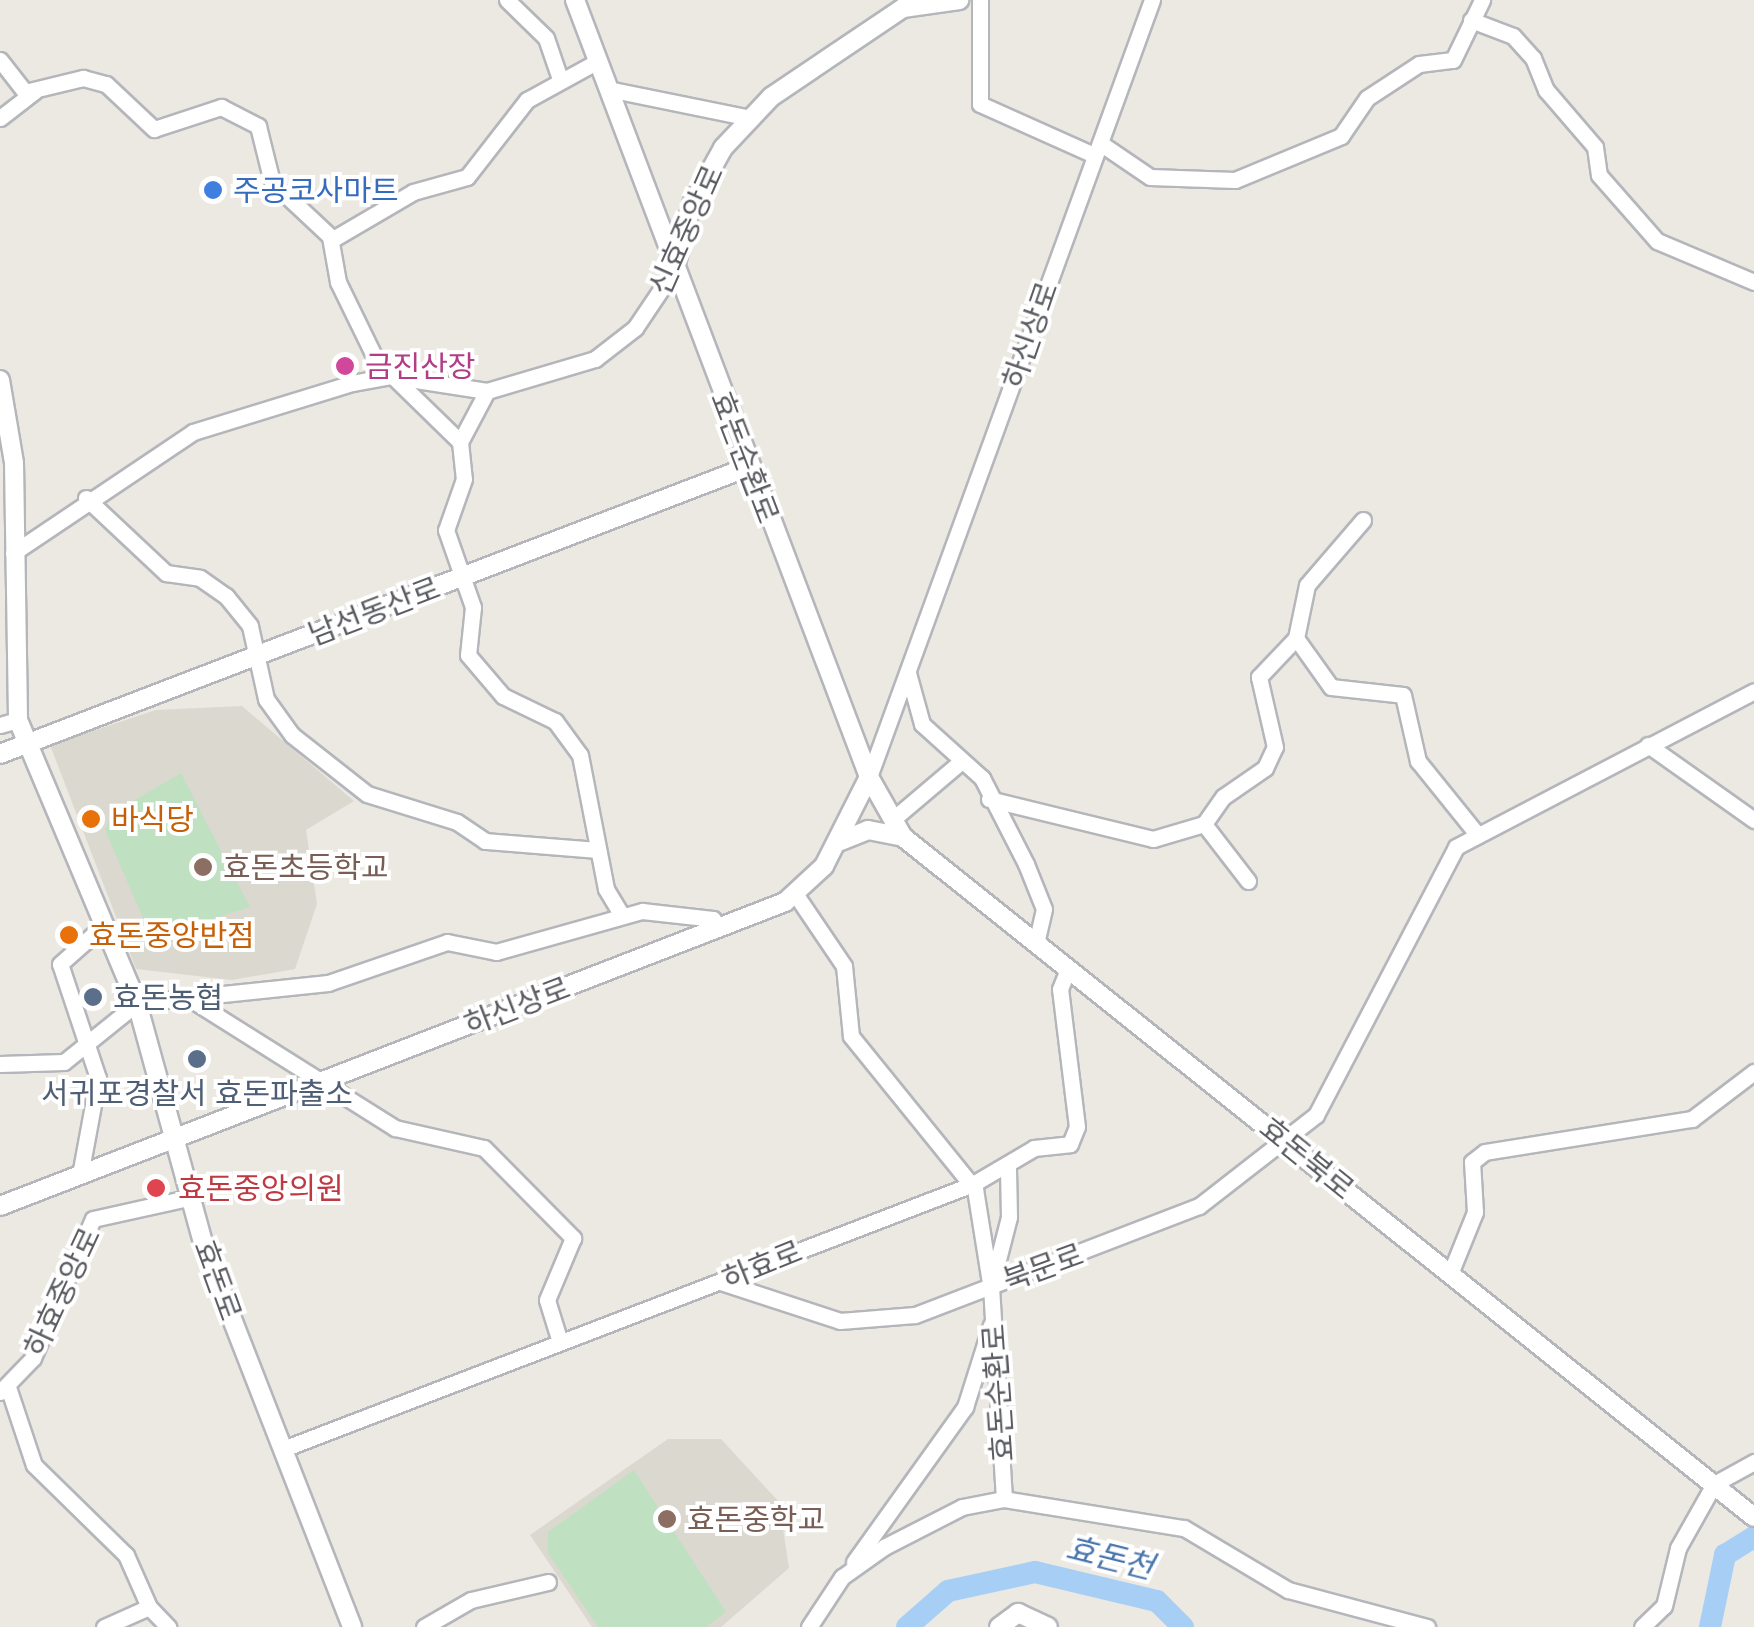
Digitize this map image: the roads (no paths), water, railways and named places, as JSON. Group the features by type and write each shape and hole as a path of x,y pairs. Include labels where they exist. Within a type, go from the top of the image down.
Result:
{"street":[{"path":"507,0 546,38 559,76"},
{"name":"효돈순환로","path":"575,0 748,466 869,777 892,820"},
{"name":"신효중앙로","path":"13,553 86,498 193,432 390,376 488,392 616,345 674,270 692,204 751,118 902,4 960,0"},
{"path":"980,0 980,104 1096,149 1150,177 1235,180 1341,136 1367,98 1419,64 1453,60 1482,0"},
{"name":"하신상로","path":"0,1206 718,929 796,895 841,841 869,777 1152,0"},
{"path":"1471,20 1512,36 1532,58 1546,90 1595,147 1599,176 1657,242 1754,282"},
{"path":"0,60 16,86 35,91"},
{"path":"332,238 413,192 467,176 526,100 559,76 598,61"},
{"path":"0,118 35,91 83,78 106,84 154,129 221,107 258,126 272,182 332,238 338,282 390,376 460,442"},
{"path":"608,89 680,96 751,118"},
{"name":"효돈로","path":"0,380 13,553 9,722 28,743 137,1003 192,1197 352,1627"},
{"path":"488,392 460,442 464,480 446,530 464,577 468,655 503,696 555,721 580,755 597,850 620,912"},
{"name":"남선동산로","path":"0,754 748,466"},
{"path":"86,498 166,573 200,578 226,596 260,654 266,698 292,734 367,794 457,822 485,841 597,850"},
{"path":"990,800 1153,839 1204,824 1270,758 1274,730 1258,677 1296,638 1307,585 1363,520"},
{"path":"1296,638 1332,688 1404,695 1418,761 1476,834"},
{"path":"908,671 922,724 958,764 982,778 1044,910 1036,943"},
{"name":"북문로","path":"721,1282 840,1321 916,1315 1199,1206 1316,1115 1440,867 1476,834 1754,691"},
{"path":"1648,745 1754,820"},
{"path":"892,820 958,764"},
{"name":"효돈북로","path":"892,820 903,837 1754,1517"},
{"path":"1204,824 1248,881"},
{"path":"841,841 868,830 903,837"},
{"path":"796,895 844,966 851,1036 973,1184 990,1286"},
{"path":"0,1064 64,1062 137,1003 328,983 447,942 496,952 620,912 713,919 718,929"},
{"path":"80,1175 98,1078 60,964 103,926"},
{"name":"하효로","path":"283,1449 973,1184 1008,1169 1034,1148 1076,1139 1060,988 1068,969"},
{"path":"187,997 395,1128 484,1148 572,1238 565,1272 547,1300 560,1342"},
{"path":"1450,1274 1475,1212 1472,1162 1485,1152 1692,1119 1754,1072"},
{"name":"효돈순환로","path":"809,1627 842,1577 962,1507 1004,1499 990,1286 1009,1217 1008,1169"},
{"name":"하효중앙로","path":"4,1390 33,1358 94,1219 192,1197"},
{"path":"842,1577 965,1406 993,1316"},
{"path":"4,1390 34,1465 126,1555 149,1607 168,1627"},
{"path":"1642,1627 1664,1606 1678,1548 1719,1489 1754,1462"},
{"path":"1004,1499 1184,1528 1288,1590 1426,1627"},
{"path":"424,1627 472,1600 548,1582"},
{"path":"104,1627 149,1607"},
{"path":"999,1627 1018,1612 1048,1627"}],"waterway":[{"name":"효돈천","path":"1710,1627 1725,1555 1754,1537"},
{"name":"효돈천","path":"907,1627 948,1591 1035,1572 1157,1601 1183,1627"}],"place":[{"name":"주공코사마트","path":"213,190"},
{"name":"금진산장","path":"345,366"},
{"name":"바식당","path":"91,819"},
{"name":"효돈초등학교","path":"203,867"},
{"name":"효돈중앙반점","path":"69,935"},
{"name":"효돈농협","path":"93,997"},
{"name":"서귀포경찰서 효돈파출소","path":"197,1059"},
{"name":"효돈중앙의원","path":"156,1188"},
{"name":"효돈중학교","path":"667,1519"}]}
